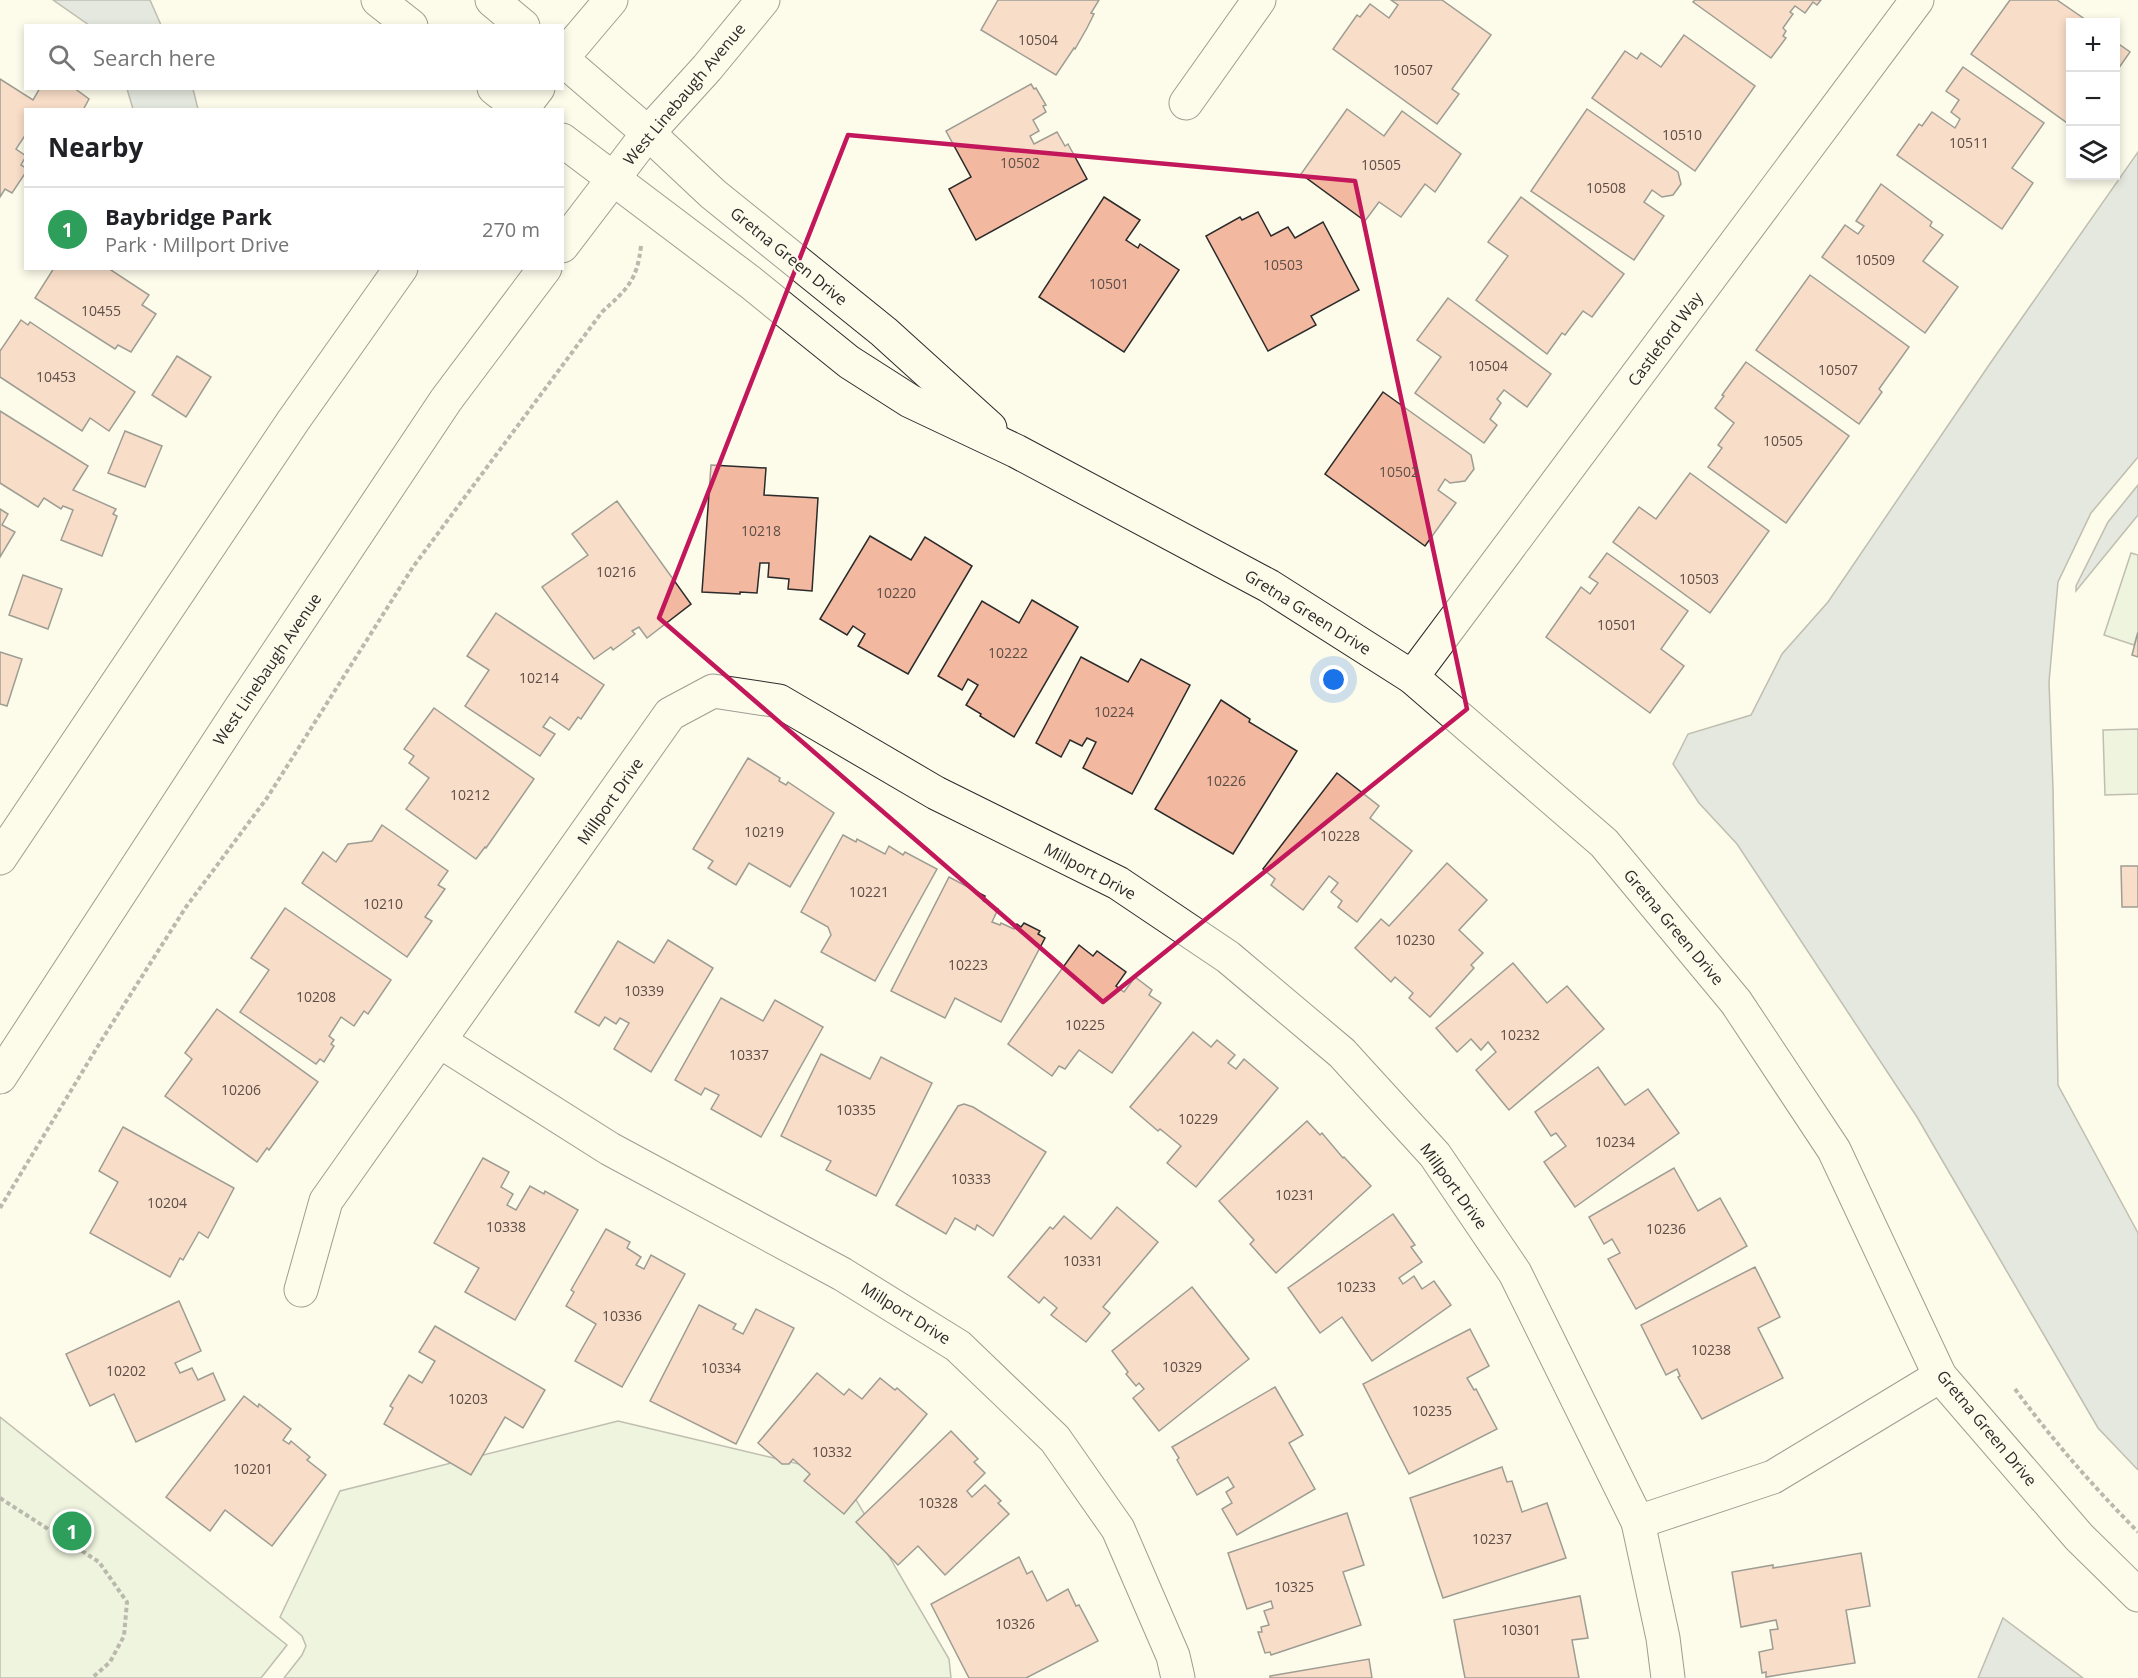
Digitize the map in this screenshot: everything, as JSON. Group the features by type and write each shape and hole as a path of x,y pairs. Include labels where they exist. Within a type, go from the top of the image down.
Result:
{"street":[{"path":"378,0 408,24"},
{"path":"492,0 521,24"},
{"path":"564,57 611,0"},
{"name":"West Linebaugh Avenue","path":"564,243 648,133 707,68 763,0"},
{"path":"1186,103 1259,0"},
{"name":"Castleford Way","path":"1412,677 1917,0"},
{"name":"Gretna Green Drive","path":"564,61 648,133 713,194 884,332 1016,451"},
{"path":"498,90 525,104"},
{"name":"Gretna Green Drive","path":"564,142 750,282 849,362 910,401 1016,451 1269,586 1412,677 1604,843 1736,1002 1834,1150 1940,1376 2079,1537 2138,1595"},
{"path":"0,858 293,421 400,270"},
{"name":"West Linebaugh Avenue","path":"0,1077 234,718 446,400 544,270"},
{"name":"Millport Drive","path":"301,1290 326,1201 441,1042 670,714 713,691 779,700 936,793 1118,883 1228,957 1342,1053 1435,1155 1515,1274 1638,1522 1664,1638 1668,1678"},
{"name":"Millport Drive","path":"441,1042 610,1149 842,1274 958,1346 1056,1439 1118,1530 1173,1656 1178,1678"},
{"path":"1638,1522 1773,1477 1940,1376"}],"path":[{"path":"0,1208 101,1041 186,907 267,798 413,567 602,312 626,289 639,266 641,246"},
{"path":"2015,1389 2066,1455 2138,1532"},
{"path":"0,1498 99,1562 127,1602 124,1636 110,1662 92,1678"}],"highlighted area":[{"path":"848,135 1355,181 1467,709 1103,1002 659,618"}],"green space":[{"path":"2131,553 2138,555 2138,632 2134,645 2104,635"},
{"path":"2138,729 2138,794 2105,795 2103,730"},
{"path":"0,1417 287,1645 261,1678 0,1678"},
{"path":"618,1421 841,1474 949,1659 951,1678 284,1678 302,1655 306,1646 302,1636 280,1617 340,1491"}],"shaded area":[{"path":"53,0 150,0 161,24 88,24"},
{"path":"127,90 193,90 198,108 133,108"},
{"path":"2138,152 2138,457 2091,513 2058,582 2049,682 2058,1085 2138,1233 2138,1470 2098,1428 1917,1117 1737,844 1699,803 1673,764 1688,734 1751,715 1782,654 1828,602"},
{"path":"2138,485 2138,515 2076,591 2076,586 2108,522"},
{"path":"2003,1618 2083,1678 1978,1678"}],"building":[{"path":"998,0 1099,0 1075,49 1056,75 981,30"},
{"path":"1391,0 1442,0 1491,35 1452,89 1459,94 1437,124 1333,49 1357,15 1360,17 1370,4 1389,18 1398,5"},
{"path":"1695,0 1821,0 1817,5 1813,2 1805,13 1795,6 1790,12 1793,14 1783,28 1786,31 1783,36 1786,38 1771,58 1693,2"},
{"path":"2010,0 2057,0 2083,18 2066,18 2066,122 1971,54"},
{"path":"1684,35 1755,86 1695,171 1592,98 1625,51 1637,59 1641,53 1661,67"},
{"path":"2120,45 2130,52 2120,66"},
{"path":"1963,67 2044,123 2012,168 2033,183 2002,229 1897,155 1919,124 1922,126 1932,112 1955,128 1960,119 1951,112 1959,100 1946,91"},
{"path":"0,79 33,100 39,90 77,90 89,99 84,108 24,108 24,137 16,149 24,155 21,165 24,167 24,175 12,193 5,189 0,197"},
{"path":"1031,84 1046,105 1043,106 1046,112 1033,120 1039,131 1030,136 1034,144 1057,132 1065,146 1068,144 1087,179 976,240 949,189 971,177 946,131"},
{"path":"1347,109 1384,136 1402,111 1461,154 1435,192 1425,184 1401,217 1379,202 1365,221 1301,174"},
{"path":"1587,109 1678,172 1681,184 1673,195 1662,197 1652,190 1644,202 1664,216 1634,260 1531,191"},
{"path":"1881,184 1932,222 1930,226 1943,235 1923,261 1958,287 1925,333 1822,257 1845,225 1858,234 1864,226 1856,221"},
{"path":"1104,197 1140,220 1126,240 1138,248 1140,244 1179,270 1124,352 1039,297"},
{"path":"1521,197 1624,274 1592,317 1583,311 1565,335 1562,333 1547,354 1476,300 1508,256 1488,242"},
{"path":"1258,212 1271,236 1288,227 1295,238 1323,222 1359,290 1311,316 1316,325 1268,351 1206,236 1240,217 1242,220"},
{"path":"53,270 111,270 149,295 142,305 156,314 131,352 118,345 115,349 35,298"},
{"path":"1810,275 1909,347 1879,389 1882,392 1859,424 1756,350"},
{"path":"1448,298 1551,374 1527,407 1504,390 1497,399 1501,403 1490,419 1497,425 1484,443 1415,393 1441,357 1417,340"},
{"path":"21,320 28,325 30,322 135,392 109,431 90,418 82,431 0,377 0,351"},
{"path":"177,356 211,377 186,417 152,395"},
{"path":"1746,362 1849,436 1786,523 1708,467 1722,448 1718,445 1734,423 1715,408"},
{"path":"1383,392 1471,455 1474,469 1465,481 1450,483 1445,479 1438,490 1456,503 1425,546 1325,474"},
{"path":"0,411 88,466 73,490 116,509 113,514 117,516 102,556 61,540 73,510 63,506 61,509 44,498 38,507 0,483"},
{"path":"125,431 162,446 145,487 108,473"},
{"path":"711,465 766,468 764,495 818,498 812,591 788,589 789,579 768,577 769,563 760,563 757,593 702,592"},
{"path":"1690,473 1769,531 1710,613 1613,542 1639,507 1656,519"},
{"path":"617,501 691,604 647,638 639,627 632,631 635,634 613,650 611,647 594,659 542,587 588,555 572,534"},
{"path":"0,509 8,514 2,525 15,532 0,557"},
{"path":"870,536 911,560 925,537 972,566 908,674 858,646 865,634 853,626 847,635 820,619"},
{"path":"1607,553 1688,611 1661,649 1684,666 1650,713 1546,637 1581,587 1590,594 1598,583 1589,577"},
{"path":"23,575 62,589 48,629 9,615"},
{"path":"1032,600 1078,627 1014,737 966,705 978,685 968,679 962,690 938,676 982,601 1019,623"},
{"path":"496,613 604,685 581,719 578,717 569,730 550,717 543,727 555,734 540,756 465,706 489,670 467,656"},
{"path":"2138,632 2138,657 2132,655"},
{"path":"0,652 22,659 7,706 0,704"},
{"path":"1081,657 1128,682 1141,659 1190,685 1132,794 1083,768 1096,742 1087,738 1082,746 1070,740 1061,757 1036,743"},
{"path":"1221,700 1250,719 1249,722 1297,751 1233,854 1155,809"},
{"path":"434,708 534,779 476,859 406,809 429,778 409,763 414,756 404,749"},
{"path":"748,758 780,778 779,781 786,785 788,782 834,813 790,887 749,863 736,885 708,868 713,861 693,849"},
{"path":"1337,773 1379,806 1370,818 1412,851 1357,922 1338,907 1342,901 1331,892 1338,883 1329,876 1303,910 1271,885 1275,879 1263,869"},
{"path":"382,825 448,871 438,885 445,889 425,917 432,921 407,957 302,883 323,852 336,862 348,844 372,841"},
{"path":"843,835 856,842 857,839 885,854 889,846 903,855 905,852 937,869 875,981 821,952 831,935 828,927 801,912"},
{"path":"1447,863 1487,900 1459,930 1483,953 1471,965 1474,968 1430,1017 1409,998 1413,993 1395,977 1391,982 1355,948 1381,919 1389,926"},
{"path":"2121,866 2138,866 2138,907 2122,907"},
{"path":"949,877 985,896 983,901 998,909 992,922 1014,929 1017,924 1021,927 1024,923 1040,931 1038,934 1045,938 1001,1022 955,998 945,1018 891,991"},
{"path":"285,908 391,980 368,1014 364,1011 354,1026 341,1017 329,1036 334,1040 331,1044 334,1046 324,1062 320,1059 316,1064 240,1012 269,970 251,958"},
{"path":"668,940 713,968 651,1072 614,1049 629,1023 620,1018 616,1024 605,1017 599,1026 575,1012 618,941 654,963"},
{"path":"1079,945 1093,956 1097,951 1126,972 1116,986 1124,992 1135,977 1152,990 1149,995 1161,1003 1112,1073 1079,1050 1065,1069 1059,1066 1052,1076 1008,1044"},
{"path":"1513,963 1547,1003 1567,986 1604,1029 1509,1110 1476,1070 1496,1052 1488,1042 1481,1050 1471,1039 1457,1052 1436,1028"},
{"path":"721,998 763,1021 775,1000 823,1027 761,1137 711,1109 719,1095 705,1088 701,1095 675,1080"},
{"path":"217,1009 318,1082 269,1150 267,1148 257,1162 165,1096 192,1059 185,1053"},
{"path":"1193,1032 1211,1047 1217,1040 1235,1055 1228,1063 1236,1069 1244,1059 1278,1088 1196,1187 1167,1163 1181,1146 1160,1129 1158,1131 1130,1107"},
{"path":"821,1054 870,1079 881,1057 932,1083 876,1196 826,1170 831,1161 781,1136"},
{"path":"1598,1067 1625,1105 1648,1089 1679,1133 1575,1207 1544,1162 1566,1146 1556,1133 1551,1136 1535,1112"},
{"path":"964,1104 973,1107 1046,1152 993,1236 977,1225 975,1230 955,1218 946,1234 896,1205 958,1106"},
{"path":"1307,1121 1320,1135 1322,1133 1371,1186 1276,1273 1250,1244 1254,1240 1219,1201"},
{"path":"123,1127 234,1188 208,1238 199,1232 183,1260 180,1258 170,1277 90,1233 118,1182 99,1171"},
{"path":"483,1158 509,1172 501,1187 513,1194 507,1205 516,1210 530,1186 544,1194 545,1191 578,1210 515,1320 465,1292 479,1268 434,1243"},
{"path":"1674,1168 1698,1211 1720,1198 1747,1246 1636,1309 1608,1259 1620,1253 1612,1239 1604,1244 1589,1217"},
{"path":"1117,1207 1158,1242 1103,1307 1110,1313 1086,1342 1051,1315 1057,1308 1044,1297 1039,1303 1008,1277 1050,1227 1053,1229 1064,1216 1091,1239"},
{"path":"1393,1214 1415,1245 1411,1247 1422,1262 1399,1278 1403,1284 1414,1276 1422,1289 1434,1281 1451,1305 1372,1361 1342,1317 1320,1333 1288,1288"},
{"path":"606,1229 630,1242 627,1248 641,1257 636,1265 644,1269 651,1255 685,1274 622,1387 575,1361 596,1324 566,1306 574,1292 571,1290"},
{"path":"1755,1267 1780,1317 1758,1328 1783,1378 1702,1419 1678,1377 1680,1376 1677,1369 1666,1375 1641,1325"},
{"path":"1192,1287 1249,1359 1159,1431 1133,1398 1144,1389 1139,1383 1136,1386 1112,1351"},
{"path":"179,1301 201,1351 175,1363 180,1373 192,1368 198,1380 213,1373 225,1400 136,1442 114,1394 90,1406 66,1354"},
{"path":"699,1305 736,1324 733,1329 743,1334 756,1309 794,1328 736,1444 650,1401"},
{"path":"435,1326 545,1390 523,1428 505,1417 471,1475 384,1424 393,1408 390,1406 409,1375 422,1383 435,1361 419,1352"},
{"path":"1470,1329 1489,1366 1467,1378 1474,1390 1476,1389 1497,1429 1409,1474 1363,1384"},
{"path":"817,1373 844,1395 849,1389 862,1399 880,1378 895,1390 897,1388 927,1414 844,1514 804,1481 810,1474 793,1459 789,1464 782,1464 758,1443"},
{"path":"1275,1387 1303,1435 1289,1443 1315,1489 1237,1535 1222,1509 1232,1503 1226,1492 1234,1487 1228,1477 1197,1495 1172,1447"},
{"path":"244,1396 258,1407 259,1404 291,1429 283,1440 289,1444 291,1441 310,1457 307,1460 326,1475 272,1546 225,1510 210,1531 166,1497"},
{"path":"951,1431 978,1459 974,1462 985,1473 967,1491 972,1497 985,1485 1001,1501 998,1503 1009,1514 945,1575 918,1546 898,1565 856,1522"},
{"path":"1502,1467 1507,1482 1512,1481 1522,1512 1547,1503 1566,1558 1443,1598 1410,1498"},
{"path":"1347,1513 1364,1565 1343,1572 1361,1625 1271,1655 1270,1652 1265,1653 1258,1632 1262,1632 1261,1627 1269,1625 1264,1611 1273,1608 1271,1601 1247,1609 1228,1553"},
{"path":"1861,1553 1870,1606 1846,1610 1855,1663 1766,1677 1766,1672 1762,1673 1759,1652 1773,1649 1770,1630 1778,1629 1776,1620 1741,1627 1732,1572 1773,1565 1773,1568"},
{"path":"1019,1557 1027,1574 1032,1571 1047,1601 1068,1589 1098,1641 1026,1678 969,1678 931,1604"},
{"path":"1580,1596 1588,1638 1572,1640 1579,1678 1465,1678 1454,1620"},
{"path":"1369,1659 1372,1678 1270,1678 1270,1676"}],"place":[{"name":"Baybridge Park","path":"72,1531"}]}
